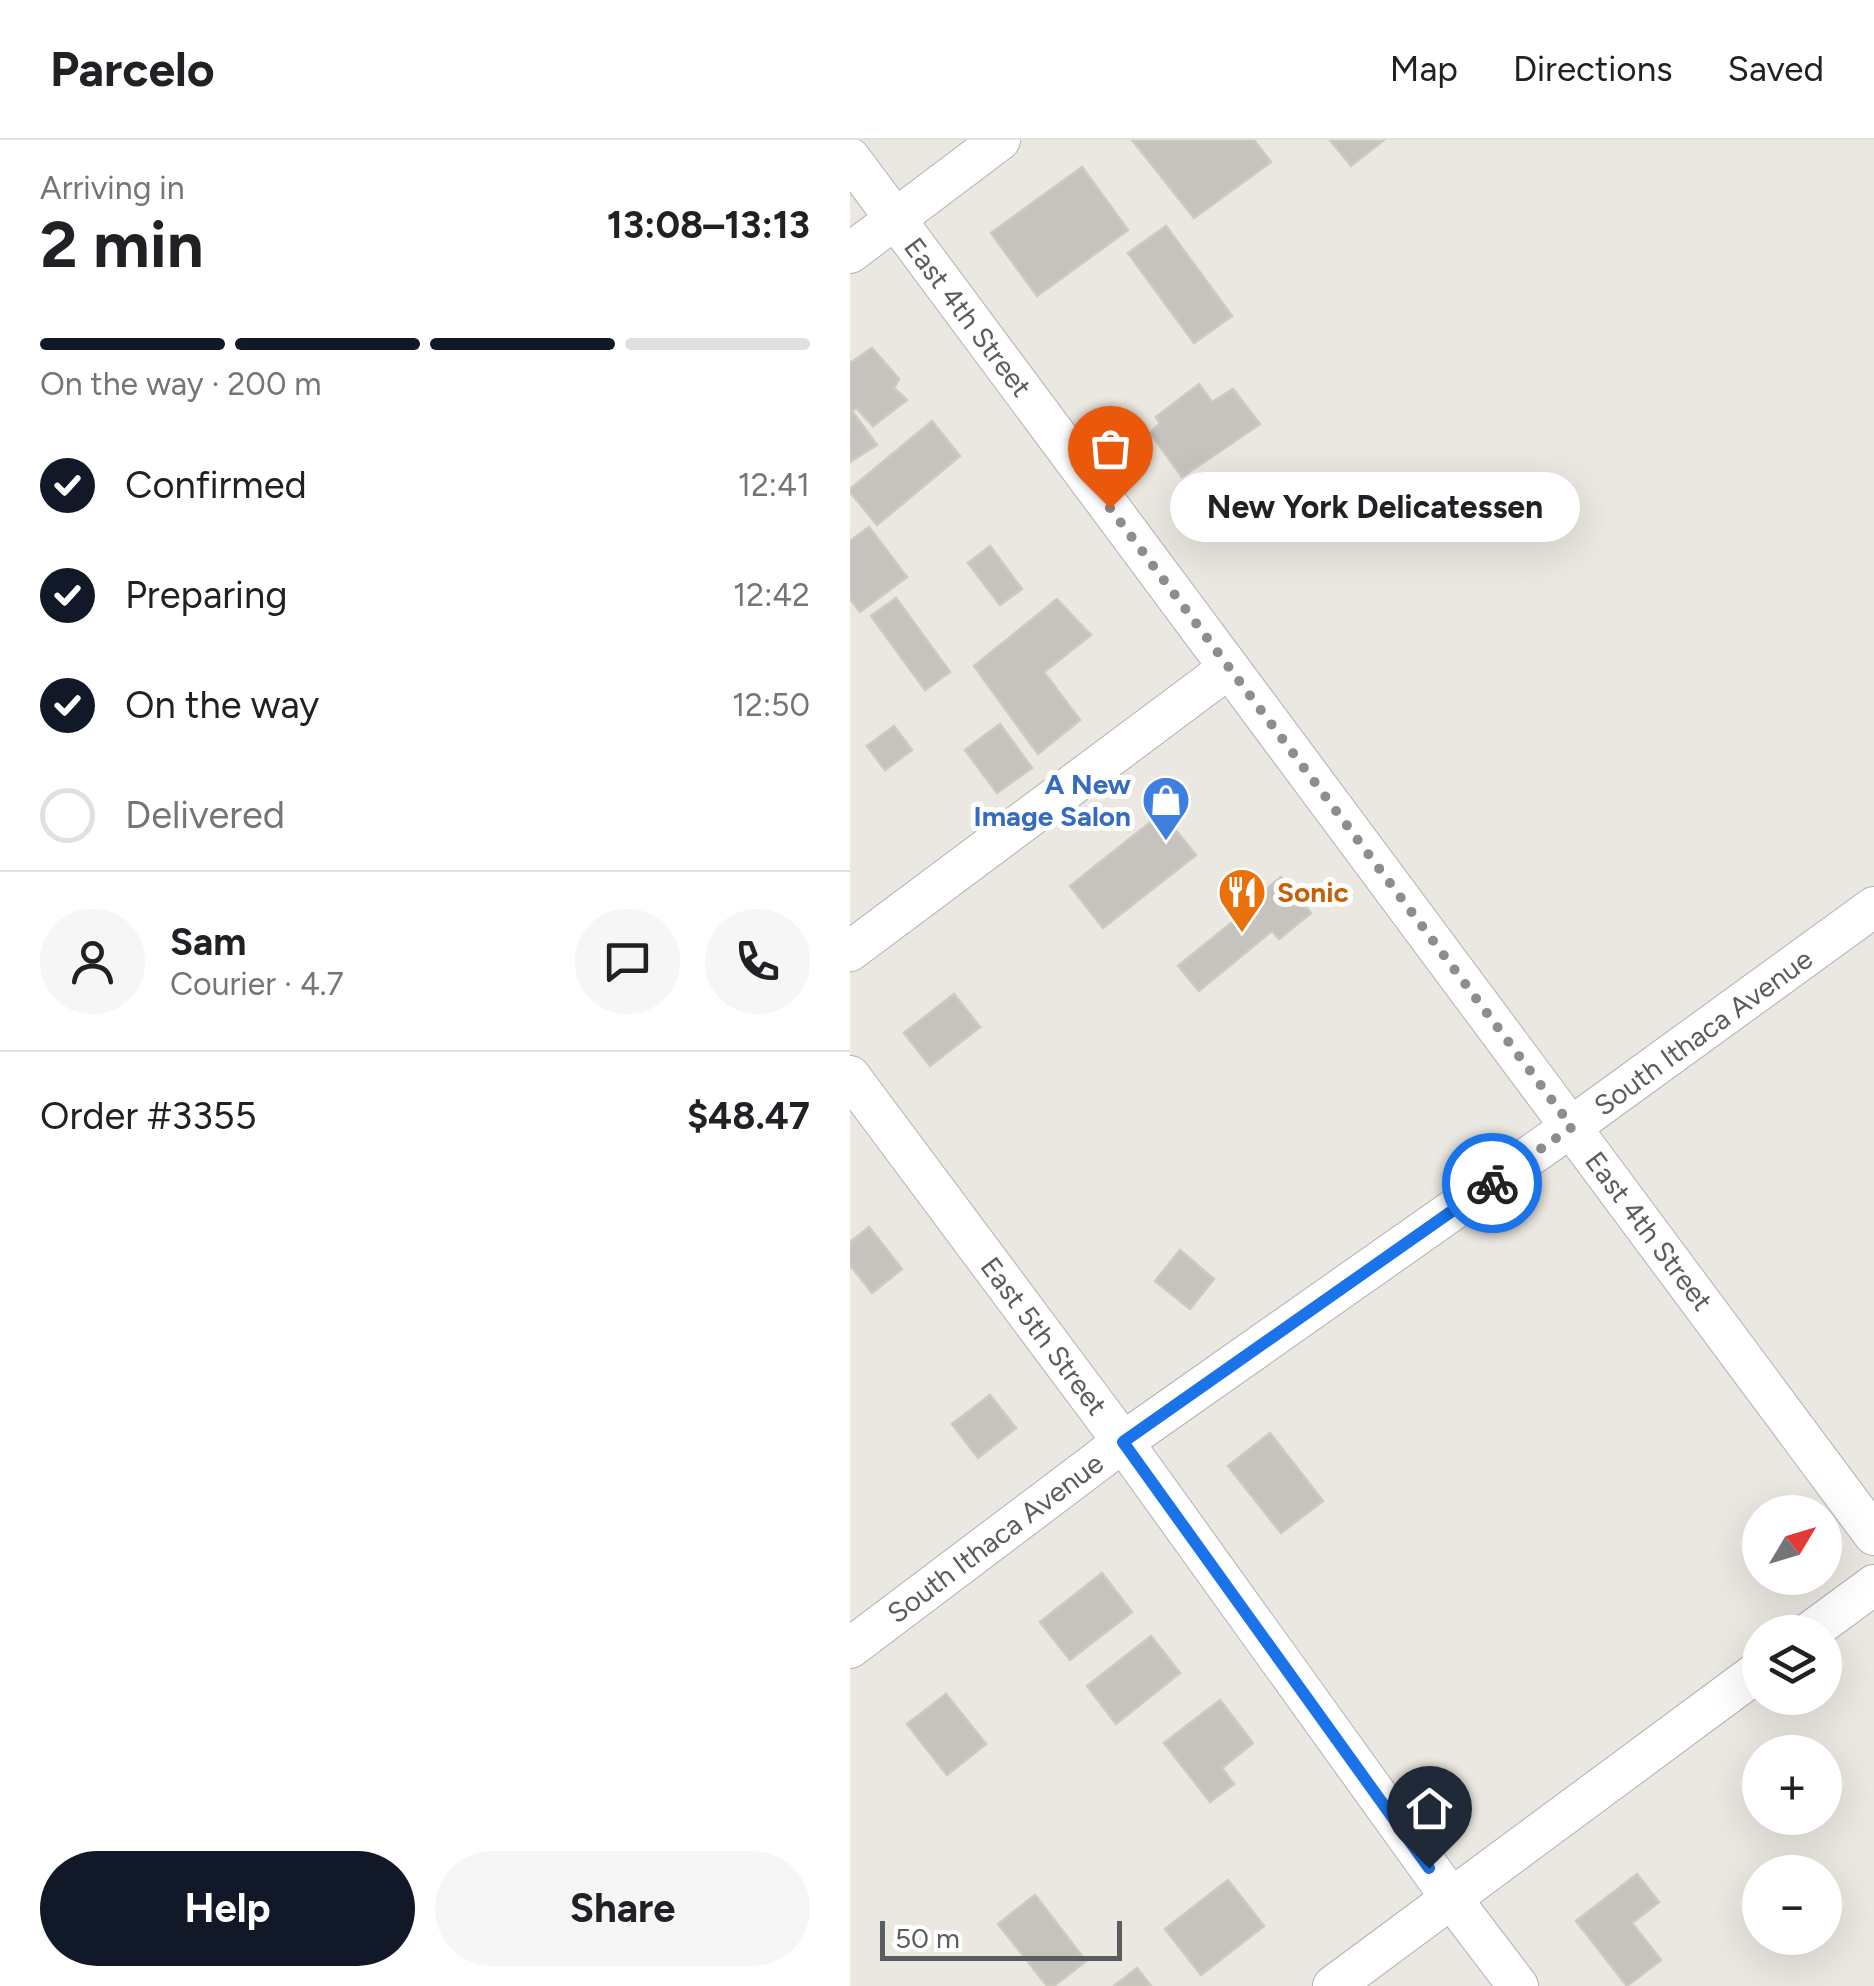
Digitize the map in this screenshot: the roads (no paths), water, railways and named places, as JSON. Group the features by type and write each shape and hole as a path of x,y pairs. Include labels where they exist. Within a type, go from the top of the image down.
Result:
{"street":[{"path":"850,253 1000,140"},
{"name":"East 4th Street","path":"850,158 1874,1534"},
{"path":"850,950 1229,668"},
{"name":"South Ithaca Avenue","path":"850,1648 1123,1442 1572,1127 1874,906"},
{"name":"East 5th Street","path":"850,1076 1123,1442 1450,1898 1518,1986"},
{"path":"1833,1615 1874,1585"},
{"path":"1333,1986 1742,1683"}],"place":[{"name":"New York Delicatessen","path":"1110,508"},
{"name":"A New Image Salon","path":"1166,842"},
{"name":"Sonic","path":"1242,934"}]}
